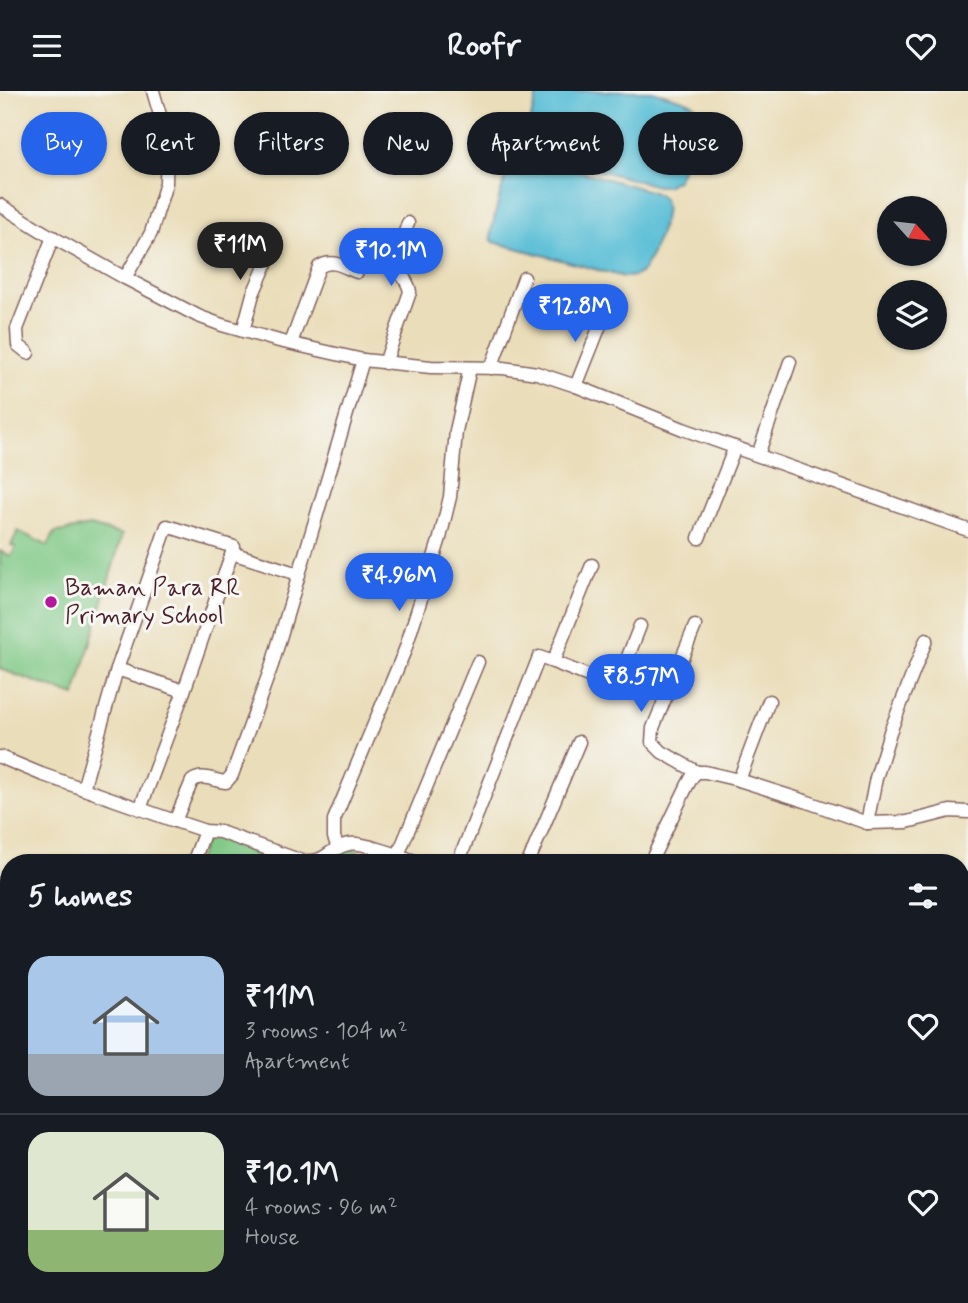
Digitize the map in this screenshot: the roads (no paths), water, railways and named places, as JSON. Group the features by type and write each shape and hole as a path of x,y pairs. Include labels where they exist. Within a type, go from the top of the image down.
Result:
{"street":[{"path":"125,278 151,233 166,183 167,139 155,97 167,91"},
{"path":"0,205 125,278 198,316 243,331 363,360 537,373 682,429 968,530"},
{"path":"386,363 410,292 410,286 397,265 408,223"},
{"path":"28,353 18,345 17,330 53,237"},
{"path":"243,331 253,294 274,246"},
{"path":"290,343 319,267 331,262 358,272"},
{"path":"491,368 524,278"},
{"path":"576,386 606,313"},
{"path":"175,821 192,781 203,776 226,782 232,775 272,665 363,360"},
{"path":"758,455 790,362"},
{"path":"338,848 334,837 334,821 405,650 440,538 450,498 456,431 470,368"},
{"path":"699,538 735,447"},
{"path":"83,789 117,669 167,526 234,547 140,809"},
{"path":"232,553 298,575"},
{"path":"553,662 592,565"},
{"path":"462,854 539,657 616,687 640,626"},
{"path":"695,627 653,728 652,742 656,747 697,772 739,781 867,823 907,823 950,811 968,812"},
{"path":"867,823 876,778 890,731 926,640"},
{"path":"398,854 478,662"},
{"path":"117,669 184,691"},
{"path":"739,781 769,701"},
{"path":"532,854 579,742"},
{"path":"0,757 140,809 205,831 220,832 282,854"},
{"path":"654,854 687,786 697,772"},
{"path":"196,854 205,831"},
{"path":"330,854 351,843 394,854"}],"water":[{"path":"538,91 652,91 693,104 698,112 638,112 638,175 680,175 678,179 666,186 657,186 616,175 624,175 624,112 533,112"},
{"path":"507,175 593,175 658,194 664,200 665,214 644,269 635,276 624,277 494,242 491,232"}],"place":[{"name":"Baman Para RR Primary School","path":"51,602"}]}
